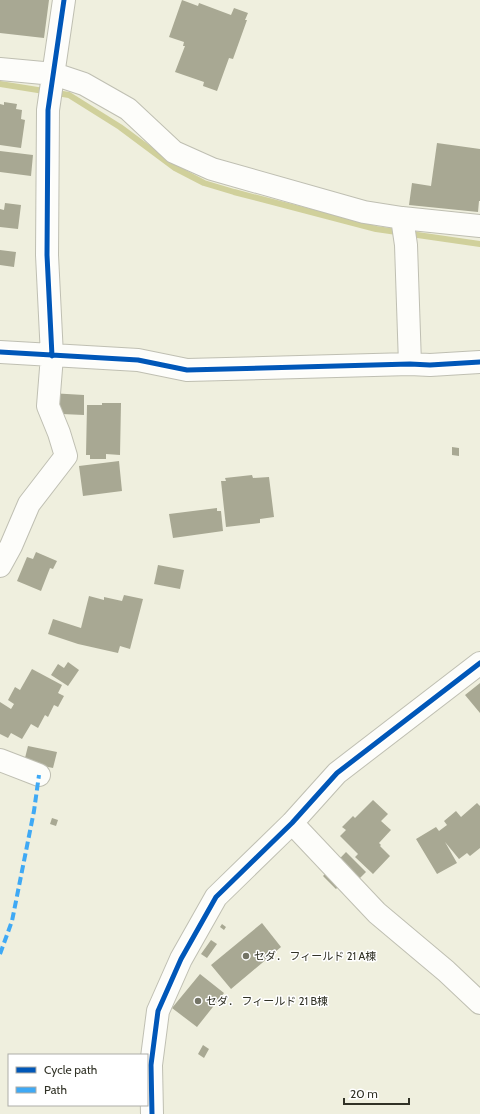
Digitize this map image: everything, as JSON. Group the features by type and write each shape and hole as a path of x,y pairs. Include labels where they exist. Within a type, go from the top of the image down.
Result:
{"street":[{"path":"0,566 11,546 29,504 66,456 59,433 48,406 52,356 47,255 48,110 64,0"},
{"path":"0,69 54,74 84,84 128,109 174,152 212,169 364,212 402,218 480,226"},
{"path":"402,218 406,245 410,364"},
{"path":"0,352 138,360 187,370 410,364 430,365 480,362"},
{"path":"152,1114 151,1065 158,1011 181,959 216,897 292,823 337,773 480,663"},
{"path":"0,760 39,775"},
{"path":"292,823 377,913 446,971 480,1003"}],"building":[{"path":"0,0 49,0 44,38 0,33"},
{"path":"182,0 198,6 199,3 231,15 234,8 248,13 245,20 247,20 233,59 229,58 217,91 203,86 204,82 175,72 185,46 183,46 184,42 169,37"},
{"path":"4,102 17,104 16,109 22,110 21,119 25,120 21,148 0,145 0,104 4,105"},
{"path":"437,143 480,149 480,201 478,212 409,205 412,183 431,186"},
{"path":"0,151 33,155 31,176 0,172"},
{"path":"5,203 21,205 18,229 0,227 0,209 4,210"},
{"path":"0,250 16,252 14,267 0,265"},
{"path":"50,393 84,395 84,415 62,414"},
{"path":"102,403 121,403 120,455 106,454 106,459 90,459 90,455 86,455 87,405 102,405"},
{"path":"452,447 459,448 459,456 452,455"},
{"path":"119,461 122,491 83,496 79,466"},
{"path":"252,475 253,478 269,477 274,517 260,519 260,523 226,527 221,481 226,481 225,478"},
{"path":"217,508 217,511 221,511 223,531 173,538 169,514"},
{"path":"36,552 57,561 53,569 50,568 41,591 17,581 27,557 33,559"},
{"path":"158,565 184,570 180,589 154,584"},
{"path":"124,595 143,599 130,649 120,646 118,653 78,644 48,634 53,619 81,628 89,596 104,600 104,597 122,601"},
{"path":"68,662 79,670 68,686 51,675 58,664 64,668"},
{"path":"32,669 62,685 58,693 64,696 58,707 54,705 48,717 45,715 38,728 31,724 22,739 11,733 8,738 0,734 0,702 11,709 14,704 8,700 15,687 20,690"},
{"path":"480,683 480,713 465,695"},
{"path":"28,746 57,752 53,768 24,762"},
{"path":"373,800 388,814 381,821 391,830 379,843 390,856 373,874 355,857 358,854 340,836 346,830 342,827 353,816 355,818"},
{"path":"477,803 480,806 480,848 470,856 467,853 459,859 445,842 457,863 437,874 416,839 436,827 439,831 447,825 444,821 456,811 461,817"},
{"path":"52,818 58,820 56,826 50,824"},
{"path":"346,852 366,872 344,894 338,887 336,889 323,876"},
{"name":"セダ． フィールド 21 A棟","path":"262,923 281,947 231,989 211,965"},
{"path":"222,924 226,927 224,930 220,927"},
{"path":"211,940 217,944 207,958 201,954"},
{"name":"セダ． フィールド 21 B棟","path":"200,974 224,993 197,1027 172,1008"},
{"path":"203,1045 209,1049 204,1058 198,1054"}],"waterway":[{"path":"0,84 69,95 120,127 175,168 204,183 376,229 480,244"}],"marked path":[{"path":"0,954 12,921 34,811 39,775"}],"cycle path":[{"path":"52,356 47,255 48,110 64,0"},
{"path":"0,352 138,360 187,370 410,364 430,365 480,362"},
{"path":"152,1114 151,1065 158,1011 181,959 216,897 292,823 337,773 480,663"}],"place":[{"name":"セダ． フィールド 21 A棟","path":"246,956"},
{"name":"セダ． フィールド 21 B棟","path":"198,1001"}]}
